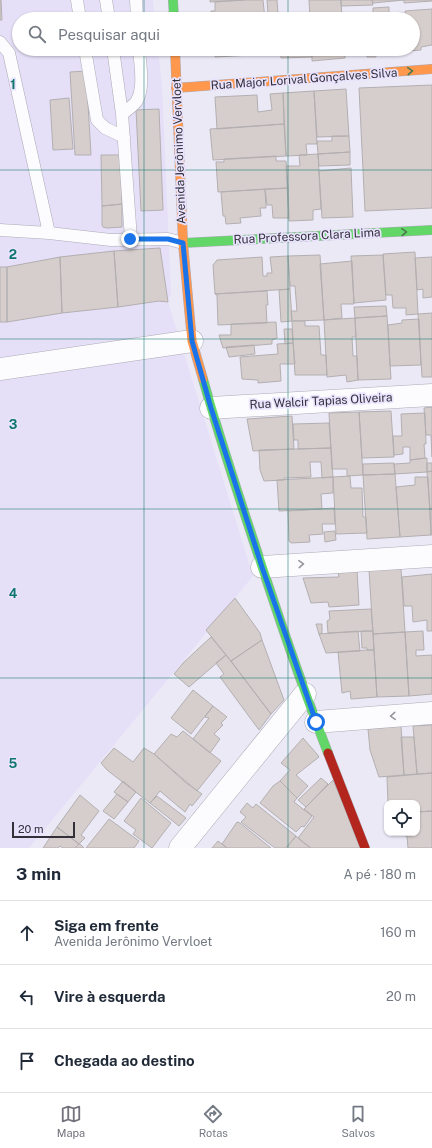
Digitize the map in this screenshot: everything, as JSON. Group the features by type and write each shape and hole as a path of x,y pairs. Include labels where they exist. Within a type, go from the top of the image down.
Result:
{"street":[{"path":"173,0 174,12"},
{"name":"Avenida Jerônimo Vervloet","path":"175,56 183,243 192,341 211,408 305,694 365,848"},
{"name":"Rua Major Lorival Gonçalves Silva","path":"176,88 432,70"},
{"name":"Rua Professora Clara Lima","path":"183,243 432,230"},
{"path":"0,369 192,341"},
{"name":"Rua Walcir Tapias Oliveira","path":"211,408 432,395"},
{"path":"262,567 432,556"},
{"path":"180,848 305,694"},
{"path":"316,722 432,713"}],"lane":[{"path":"77,0 79,12"},
{"path":"106,0 108,12"},
{"path":"136,0 137,12"},
{"path":"0,42 9,53 49,233"},
{"path":"86,56 97,120 105,128 124,137"},
{"path":"114,56 122,114 130,239"},
{"path":"122,114 136,102 140,96 139,56"},
{"path":"0,230 49,233 111,240 168,239 183,243"}],"shaded area":[{"path":"0,0 153,0 154,12 12,12 12,56 159,56 162,85 171,293 168,302 253,576 29,848 0,848"}],"building":[{"path":"1,0 2,20 0,20"},
{"path":"210,0 244,0 210,2"},
{"path":"263,0 264,12 211,12 215,11 215,2"},
{"path":"267,0 277,0 278,12 268,12"},
{"path":"309,0 341,0 342,12 310,12"},
{"path":"341,0 372,0 373,5 341,6"},
{"path":"372,0 404,0 373,3"},
{"path":"404,0 432,0 432,1 404,3"},
{"path":"389,7 389,12 373,12 373,8"},
{"path":"432,9 432,45 421,47 420,50 420,12 405,11"},
{"path":"281,56 312,56 312,57 281,58"},
{"path":"312,56 345,56 345,58 312,61"},
{"path":"86,71 91,155 75,155 70,72"},
{"path":"432,85 432,208 365,211 359,88"},
{"path":"346,89 349,136 317,137 314,91"},
{"path":"314,91 317,144 306,144 307,155 286,156 283,93"},
{"path":"283,93 284,124 217,129 215,97 257,95 258,112 272,110 270,94"},
{"path":"69,98 73,149 53,150 50,100"},
{"path":"159,109 163,210 141,211 136,110"},
{"path":"284,124 286,156 213,160 210,129"},
{"path":"332,136 349,136 350,152 318,154 317,141 332,141"},
{"path":"350,152 350,165 319,166 318,154"},
{"path":"318,154 321,209 313,210 313,220 289,221 286,166 300,166 299,155"},
{"path":"101,155 121,155 122,204 102,206"},
{"path":"276,156 276,161 286,161 288,188 218,192 216,162 224,162 224,159"},
{"path":"351,168 353,217 322,218 319,171"},
{"path":"288,188 289,218 273,218 272,205 267,205 265,189"},
{"path":"265,189 266,208 260,208 261,216 240,218 241,223 226,224 225,216 223,216 221,192"},
{"path":"122,204 122,227 103,227 102,206"},
{"path":"160,248 168,302 159,301 118,307 114,251"},
{"path":"114,251 118,307 62,313 60,257"},
{"path":"415,252 418,314 406,315 406,308 393,308 392,295 386,295 383,254"},
{"path":"320,255 324,320 292,321 291,311 297,311 295,286 290,286 288,256"},
{"path":"383,255 386,300 354,303 351,256"},
{"path":"288,256 290,289 215,294 213,265 217,260 262,257 263,276 267,276 267,273 272,273 270,257"},
{"path":"60,257 62,313 7,322 7,267"},
{"path":"432,257 432,297 423,298 423,289 417,290 415,258"},
{"path":"352,261 354,304 341,304 342,318 324,320 320,264"},
{"path":"0,267 7,267 7,322 0,322"},
{"path":"290,289 292,321 281,322 279,290"},
{"path":"267,291 267,323 218,325 217,295 215,294"},
{"path":"386,306 387,316 355,318 354,307"},
{"path":"432,313 432,377 422,377 418,314"},
{"path":"387,316 391,379 358,380 355,318"},
{"path":"355,318 356,337 352,337 353,356 357,356 358,380 347,382 346,375 327,377 324,320"},
{"path":"419,319 421,365 390,366 388,325 402,323 402,320"},
{"path":"292,321 305,321 305,326 319,326 321,355 326,355 327,375 295,375"},
{"path":"276,322 277,338 272,340 272,344 223,348 219,335 231,335 231,324"},
{"path":"284,329 292,329 293,343 285,344"},
{"path":"293,343 295,364 280,364 281,381 258,383 258,380 242,379 240,357 278,354 277,344"},
{"path":"254,345 255,354 229,357 226,347"},
{"path":"432,407 432,457 431,435 426,435 424,408"},
{"path":"391,411 394,457 362,458 359,412"},
{"path":"359,412 363,475 347,476 347,469 332,469 329,413"},
{"path":"425,413 425,458 410,460 410,447 403,447 403,454 394,455 393,436 402,436 401,414"},
{"path":"292,416 294,449 253,451 247,419"},
{"path":"329,423 331,448 298,449 298,440 294,440 293,424"},
{"path":"331,448 333,477 322,478 321,462 310,462 311,477 284,478 284,480 264,481 260,470 259,450"},
{"path":"427,458 427,472 395,474 394,464 410,463 410,460"},
{"path":"394,463 395,474 363,475 363,464"},
{"path":"427,463 432,463 432,471 427,472"},
{"path":"432,471 432,509 430,509 427,472"},
{"path":"395,474 400,537 367,539 363,475"},
{"path":"350,476 351,488 362,488 363,517 366,517 367,533 336,534 333,477"},
{"path":"333,477 333,493 321,494 322,509 279,511 277,480"},
{"path":"415,477 428,477 431,535 400,537 396,487 415,485"},
{"path":"334,508 335,524 322,524 323,534 309,535 310,542 291,543 289,541 288,511"},
{"path":"430,509 432,509 432,535 431,535"},
{"path":"335,531 336,540 325,542 324,532"},
{"path":"401,569 405,632 373,634 369,570"},
{"path":"357,570 359,605 329,607 328,602 311,603 303,578 339,577 338,572"},
{"path":"432,574 432,631 427,631 427,620 413,622 412,606 404,606 402,577"},
{"path":"235,598 260,633 262,640 231,661 206,630"},
{"path":"371,609 373,631 328,633 327,621 330,619 329,611"},
{"path":"316,624 322,624 322,633 319,634"},
{"path":"358,631 360,651 326,653 319,634"},
{"path":"361,631 373,631 374,650 362,648"},
{"path":"423,631 424,650 416,650 416,656 432,655 432,694 409,696 405,632"},
{"path":"405,632 409,696 377,697 373,634"},
{"path":"211,637 226,655 189,687 174,674 183,663"},
{"path":"262,640 284,700 271,714 231,661"},
{"path":"374,650 377,697 351,699 350,691 342,693 338,652"},
{"path":"226,655 271,714 259,730 220,677 224,674 216,663"},
{"path":"193,690 213,706 191,734 171,718"},
{"path":"213,706 227,717 221,723 223,725 214,734 220,739 210,753 193,739 209,718 205,717"},
{"path":"432,725 432,773 417,774 413,726"},
{"path":"401,726 404,775 379,777 370,750 368,729"},
{"path":"183,731 221,761 197,791 154,754 171,734 177,737"},
{"path":"401,737 414,737 417,774 404,775"},
{"path":"303,738 319,757 296,775 308,786 297,798 280,781 290,770 281,763"},
{"path":"114,748 133,762 144,748 154,754 185,782 202,794 192,806 190,804 185,812 160,791 150,803 107,770 101,763"},
{"path":"432,773 432,811 420,812 420,800 388,800 387,777"},
{"path":"321,778 328,784 306,807 298,800"},
{"path":"333,780 362,848 311,848 298,838 314,817 304,809"},
{"path":"123,781 136,792 128,802 114,792"},
{"path":"280,781 297,798 294,802 312,816 304,827 302,826 296,832 260,803 273,786"},
{"path":"117,794 128,802 114,819 103,811"},
{"path":"80,795 99,811 81,835 85,838 79,844 57,827"},
{"path":"157,796 186,818 179,826 150,803"},
{"path":"141,798 171,823 152,848 133,834 136,830 124,821"},
{"path":"247,803 253,808 256,804 296,836 286,848 275,848 241,822 246,817 240,812"},
{"path":"432,811 432,848 408,848 407,836 420,836 420,812"},
{"path":"109,819 139,841 134,848 86,848"},
{"path":"237,822 271,848 227,848 222,844"},
{"path":"57,827 79,844 75,848 63,848 60,846 58,848 43,848"},
{"path":"296,836 305,844 311,848 286,848"},
{"path":"218,841 222,844 227,848 212,848"},
{"path":"80,844 84,848 75,848"}],"traffic: fast":[{"path":"173,0 174,12"},
{"path":"183,243 432,230"},
{"path":"203,379 224,449 266,577 296,666 328,753"}],"traffic: slow":[{"path":"175,56 183,243 192,341 203,379"},
{"path":"176,88 432,69"}],"traffic: jam":[{"path":"328,753 365,848"}],"route":[{"path":"130,239 168,239 183,243 192,341 211,408 262,567 316,722"}]}
